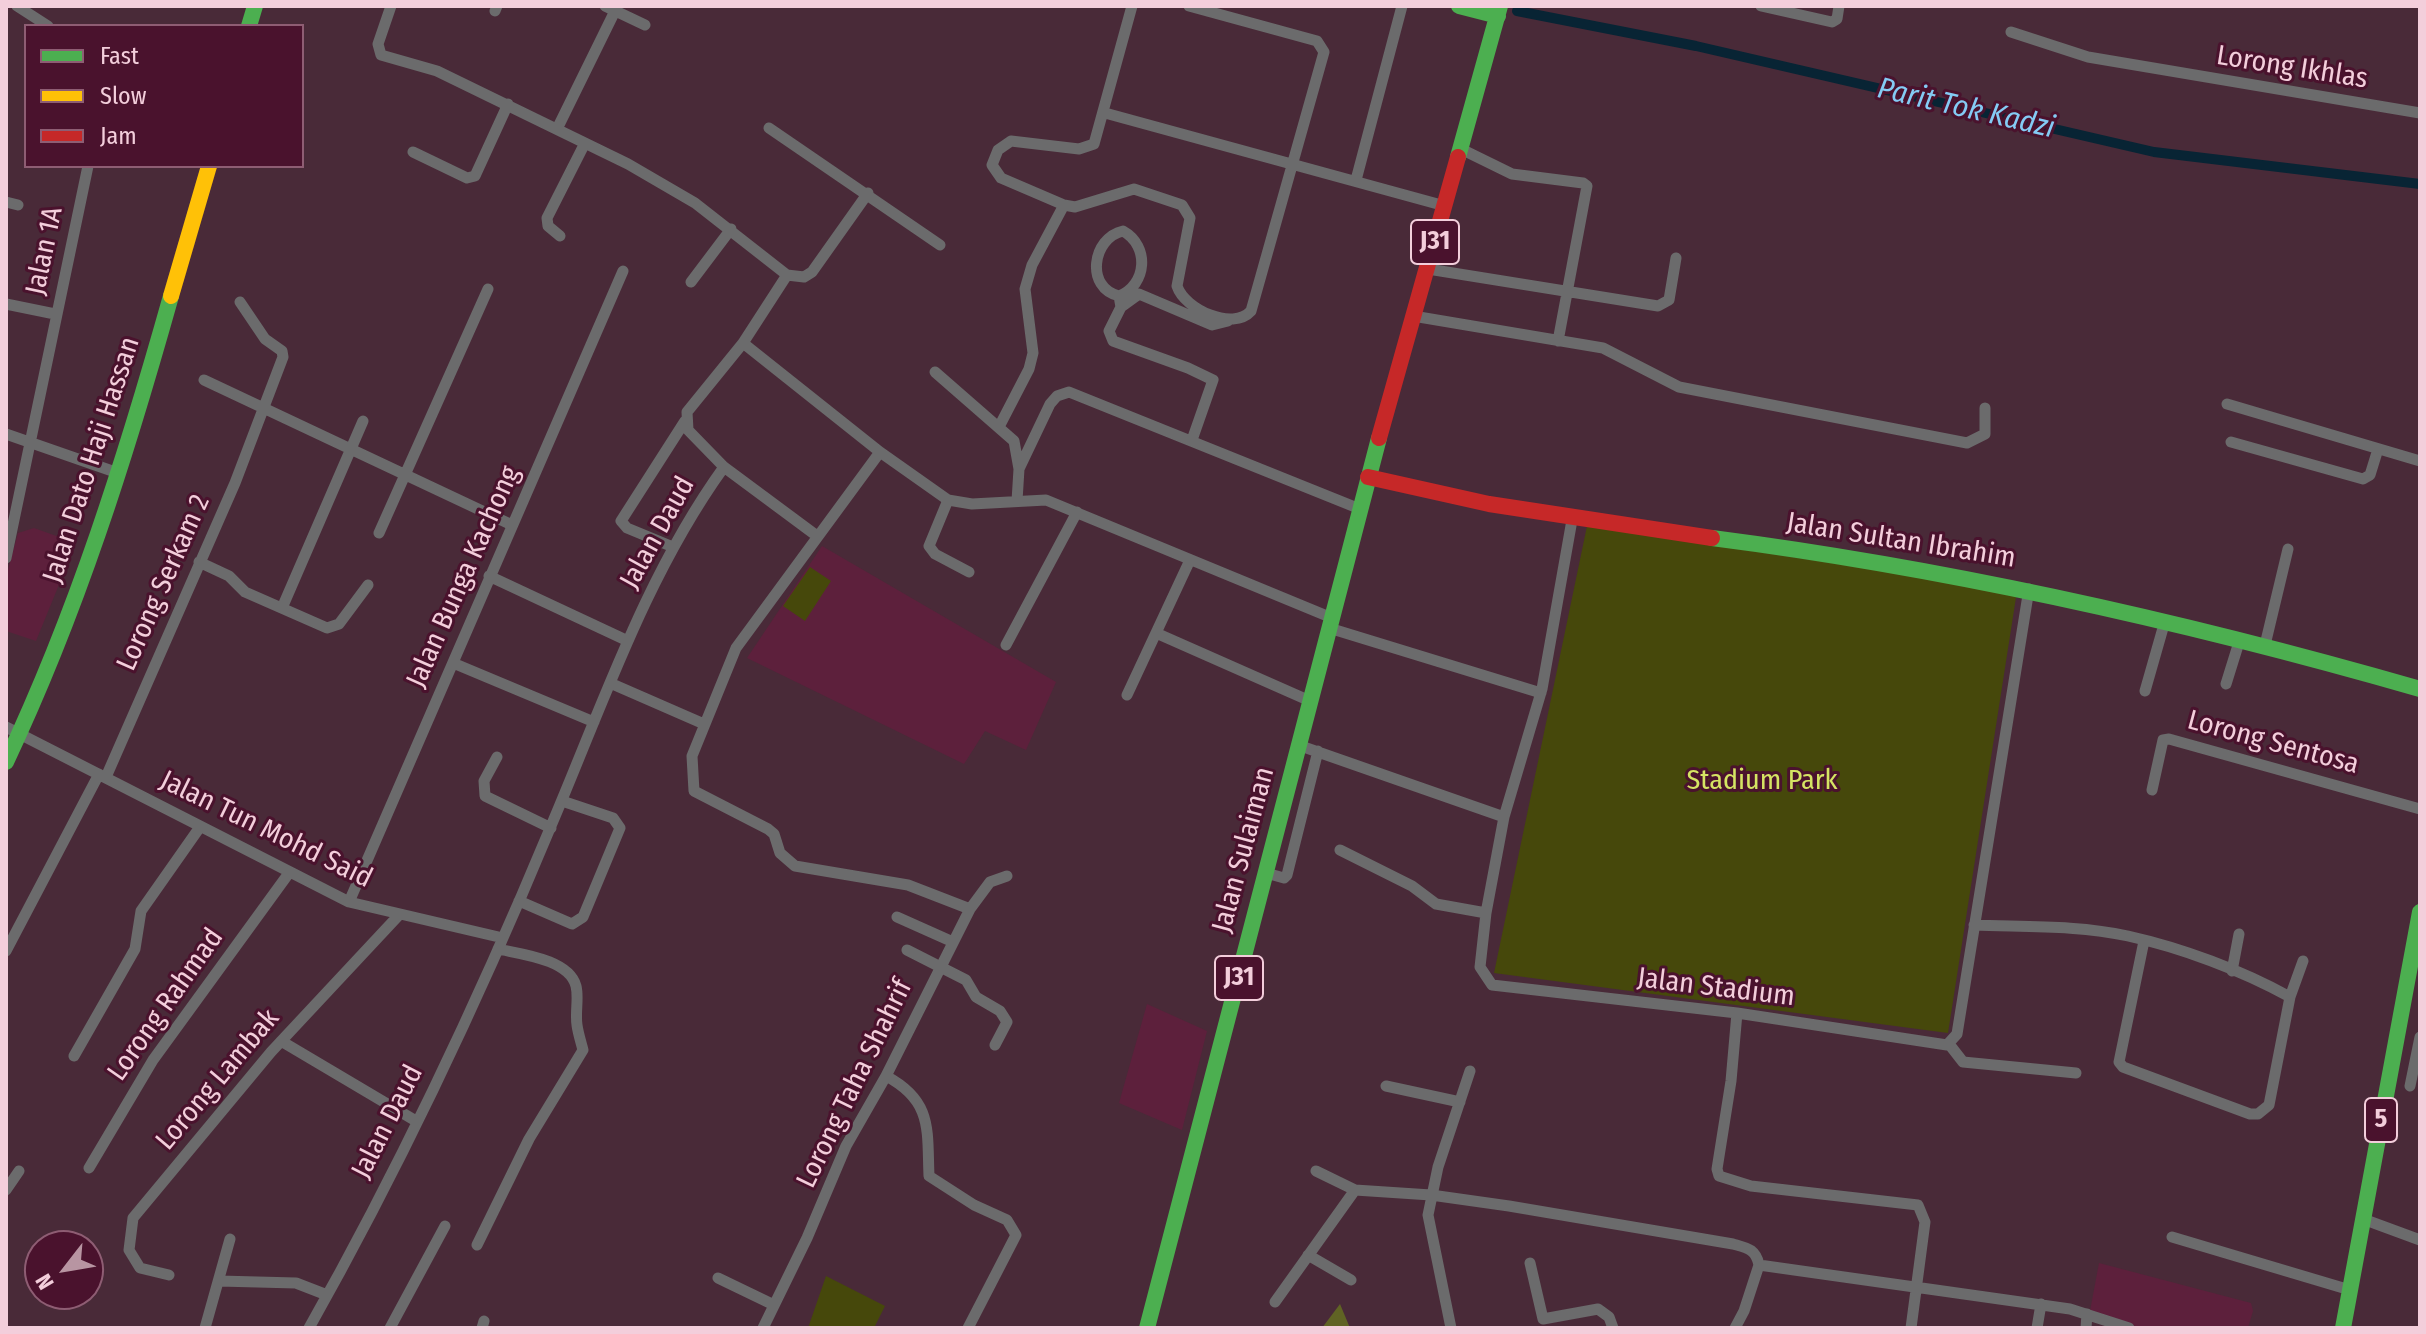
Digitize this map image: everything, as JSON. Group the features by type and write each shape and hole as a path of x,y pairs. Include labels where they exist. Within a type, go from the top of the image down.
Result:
{"main road":[{"path":"1459,6 1499,11"},
{"name":"J31","path":"1368,477 1499,11"},
{"name":"Jalan Dato Haji Hassan","path":"6,762 13,731 93,555 208,168"},
{"name":"Jalan Sulaiman","path":"1152,1326 1368,477"},
{"name":"Jalan Sultan Ibrahim","path":"1368,477 1572,520 1854,558 2029,589 2265,645 2420,689"},
{"name":"5","path":"2343,1328 2388,1079 2414,983 2420,912"}],"street":[{"path":"17,6 45,24"},
{"path":"391,6 378,44 381,55 437,71 666,185 731,229 787,275 804,277 812,272 868,193"},
{"path":"1132,6 1098,138 1086,149 1011,141 993,157 992,165 1001,178 1064,205 1075,207 1134,189 1182,205 1190,218 1177,286 1179,293 1184,300 1228,321"},
{"path":"1120,301 1139,294 1212,325 1244,318 1251,311 1323,46 1317,41 1189,6"},
{"path":"1356,180 1402,6"},
{"path":"1761,6 1832,22 1837,19 1839,6"},
{"path":"557,129 610,8 645,25"},
{"name":"Lorong Ikhlas","path":"2011,32 2055,49 2156,70 2420,113"},
{"path":"413,152 467,178 475,176 508,104"},
{"path":"1105,113 1445,206"},
{"path":"769,128 940,245"},
{"path":"560,236 548,226 547,218 585,143"},
{"path":"1461,149 1512,174 1587,186 1558,341"},
{"name":"Jalan 1A","path":"6,554 88,168"},
{"path":"1000,425 1031,361 1032,326 1025,289 1032,265 1064,205"},
{"path":"691,282 731,229"},
{"path":"1120,301 1100,286 1096,265 1109,237 1123,231 1138,244 1142,255 1141,270 1130,292 1120,301 1109,331 1113,341 1213,380 1192,440"},
{"path":"1428,269 1658,306 1666,304 1676,258"},
{"name":"Jalan Bunga Kachong","path":"349,902 623,271"},
{"path":"673,547 627,528 621,521 685,421 687,412 743,343 787,275"},
{"path":"379,533 488,289"},
{"name":"Lorong Serkam 2","path":"6,951 102,776 199,562 264,407 282,351 265,339 240,302"},
{"path":"6,304 55,314"},
{"path":"1413,316 1610,350 1679,387 1967,443 1985,434 1985,408"},
{"path":"743,343 880,452 948,500 972,504 1046,500 1330,623 1541,693"},
{"path":"935,372 1000,425 1014,441 1019,469 1017,501"},
{"path":"204,380 512,525"},
{"path":"1019,469 1050,404 1057,396 1069,392 1360,509"},
{"path":"2227,404 2420,461"},
{"path":"282,608 363,421"},
{"name":"Jalan Daud","path":"309,1328 416,1121 500,943 628,641 673,547 724,467 693,437 685,421"},
{"path":"6,434 118,473"},
{"path":"2231,442 2363,479 2370,475 2378,449"},
{"path":"880,452 736,648 692,756 694,791 697,796 733,809 768,829 787,862 806,869 908,885 970,909"},
{"path":"724,467 817,536"},
{"path":"948,500 929,546 935,554 969,572"},
{"path":"1006,645 1077,512"},
{"name":"Jalan Stadium","path":"1572,520 1541,693 1504,817 1486,913 1480,967 1492,985 1737,1013 1949,1044"},
{"path":"2265,645 2288,549"},
{"path":"1127,695 1190,560"},
{"path":"199,562 229,576 245,592 332,628 368,585"},
{"path":"489,576 628,641"},
{"path":"2029,589 1957,1034 1949,1044 1963,1062 2076,1073"},
{"path":"2145,691 2165,621"},
{"path":"1156,633 1310,701"},
{"path":"2226,684 2240,639"},
{"path":"453,663 594,722"},
{"path":"610,683 704,724"},
{"name":"Jalan Tun Mohd Said","path":"13,731 349,902 500,943 565,971 573,979 583,1050 529,1139 477,1245"},
{"name":"Lorong Sentosa","path":"2152,790 2159,747 2169,739 2420,809"},
{"path":"1298,745 1504,817"},
{"path":"1266,873 1286,877 1318,751"},
{"path":"497,757 484,781 485,796 551,828"},
{"path":"519,901 572,924 583,917 620,828 613,818 562,801"},
{"path":"1280,816 1297,824"},
{"path":"74,1056 135,949 141,911 174,869 200,827"},
{"path":"1340,850 1412,886 1436,904 1486,913"},
{"name":"Lorong Rahmad","path":"89,1168 153,1060 289,873"},
{"name":"Lorong Taha Shahrif","path":"763,1328 846,1146 886,1076 970,909 990,882 1007,876"},
{"name":"Lorong Lambak","path":"169,1275 140,1268 129,1250 133,1218 281,1041 399,915"},
{"path":"897,917 953,942"},
{"path":"1974,925 2086,930 2144,941 2232,971 2290,997"},
{"path":"2232,971 2239,934"},
{"path":"2144,941 2119,1062 2123,1067 2258,1114 2269,1105 2290,997 2303,961"},
{"path":"907,950 966,980 976,997 1006,1018 995,1045"},
{"path":"1737,1013 1731,1081 1717,1169 1719,1176 1751,1186 1918,1205 1925,1222 1919,1286 1911,1328"},
{"path":"2388,1079 2415,1088 2420,1037"},
{"path":"281,1041 416,1121"},
{"path":"1451,1328 1428,1215 1431,1195 1470,1071"},
{"path":"886,1076 910,1090 917,1100 930,1151 929,1176 974,1205 1007,1220 1015,1229 1016,1235 968,1328"},
{"path":"1386,1086 1460,1102"},
{"path":"6,1190 19,1171"},
{"path":"1316,1171 1355,1190 1431,1195 1750,1249 1757,1255 1758,1269 1735,1328"},
{"path":"1275,1302 1355,1190"},
{"path":"2363,1219 2420,1240"},
{"path":"390,1328 445,1226"},
{"path":"2172,1237 2350,1290"},
{"path":"205,1328 230,1239"},
{"path":"1308,1255 1351,1280"},
{"path":"1530,1263 1545,1323 1598,1309 1609,1317 1613,1328"},
{"path":"1758,1269 1919,1286 2041,1304 2087,1314 2129,1328"},
{"path":"718,1278 774,1305"},
{"path":"219,1281 296,1283 327,1295"},
{"path":"2037,1328 2041,1304"},
{"path":"2086,1328 2087,1314"}],"shaded area":[{"path":"34,528 76,543 36,641 6,631 6,577 18,533"},
{"path":"822,546 1056,682 1026,750 985,731 964,764 747,658"},
{"path":"1147,1004 1207,1031 1182,1130 1119,1103"},
{"path":"2099,1263 2251,1303 2253,1311 2248,1328 2141,1328 2090,1311"},
{"path":"1340,1304 1350,1328 1322,1328"}],"green space":[{"name":"Stadium Park","path":"1587,526 2017,591 1948,1033 1494,973"},
{"path":"810,567 831,581 805,621 783,606"},
{"path":"826,1276 885,1306 874,1328 808,1328"}],"waterway":[{"name":"Parit Tok Kadzi","path":"1517,11 1696,46 2154,152 2420,184"}],"traffic: fast":[{"path":"250,24 255,6"},
{"path":"1459,6 1498,16"},
{"path":"1458,157 1500,6"},
{"path":"6,762 78,591 171,296"},
{"path":"1147,1328 1379,438"},
{"path":"1712,538 1891,565 2069,600 2245,642 2420,689"},
{"path":"2343,1328 2420,912"}],"traffic: slow":[{"path":"171,296 208,168"}],"traffic: jam":[{"path":"1379,438 1458,157"},
{"path":"1368,477 1489,504 1712,538"}]}
